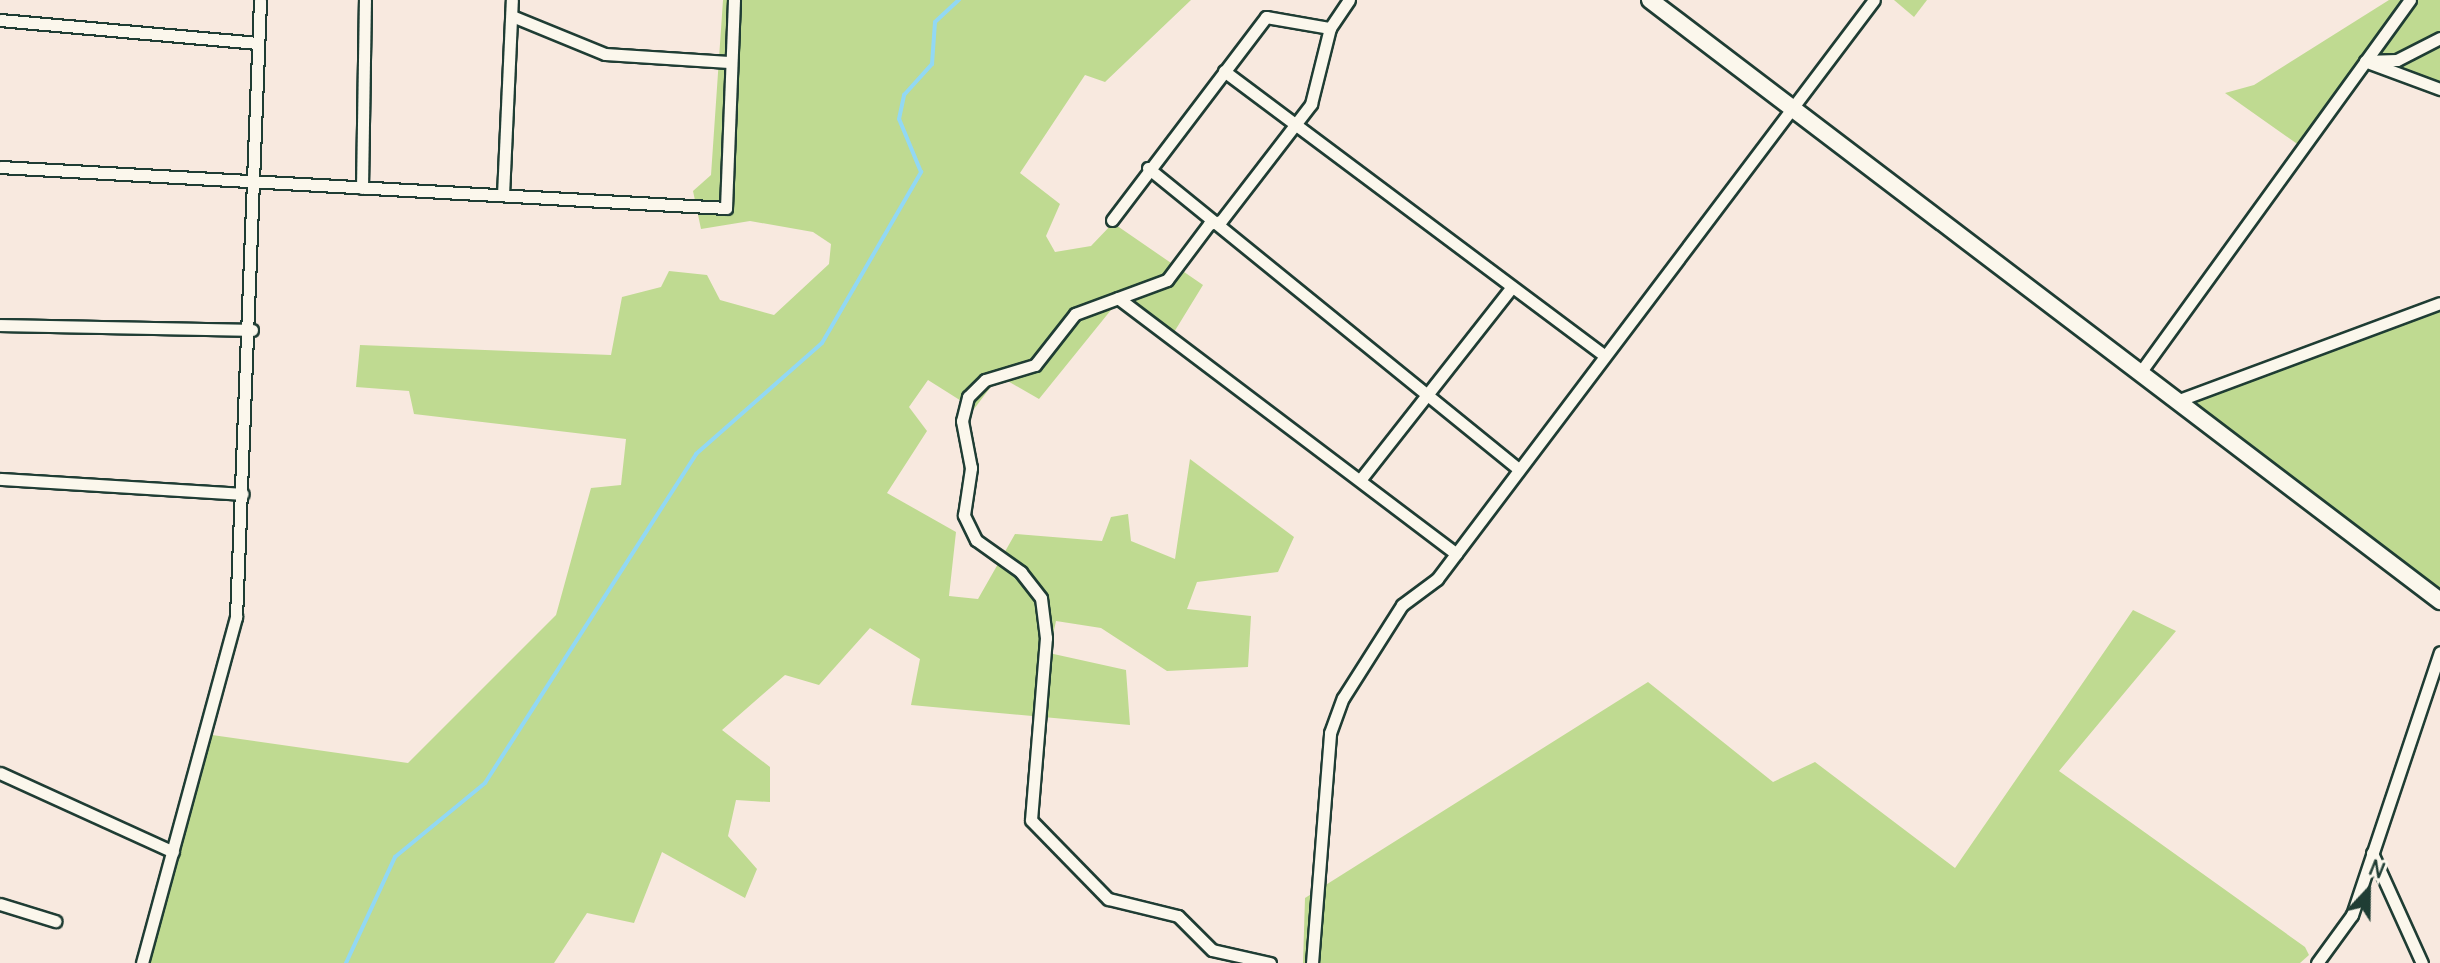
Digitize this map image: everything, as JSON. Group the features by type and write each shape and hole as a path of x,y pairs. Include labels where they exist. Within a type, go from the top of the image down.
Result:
{"main road":[{"path":"1650,0 2182,399 2440,601"}],"street":[{"path":"142,963 236,617 252,330 256,43 260,0"},
{"path":"362,188 365,0"},
{"path":"503,195 512,0"},
{"path":"0,167 726,208 729,62 734,0"},
{"path":"1270,963 1212,950 1178,916 1108,899 1031,820 1046,638 1041,598 1021,572 976,540 964,515 971,468 962,421 968,397 985,380 1035,365 1075,314 1167,280 1209,224 1221,221 1295,129 1311,104 1330,28 1349,0"},
{"path":"2142,370 2410,0"},
{"path":"1312,963 1330,733 1343,698 1402,605 1456,554 1789,104 1870,2"},
{"path":"512,16 605,54 729,62"},
{"path":"1112,220 1148,168 1266,17 1330,28"},
{"path":"0,20 256,43"},
{"path":"2365,61 2397,60 2440,38"},
{"path":"2365,61 2440,89"},
{"path":"1224,71 1295,129 1603,355"},
{"path":"1148,168 1221,221 1518,469"},
{"path":"1360,480 1511,288"},
{"path":"1118,298 1456,554"},
{"path":"2182,399 2440,303"},
{"path":"0,325 252,330"},
{"path":"0,479 243,494"},
{"path":"2317,963 2352,915 2440,652"},
{"path":"0,773 173,852"},
{"path":"2372,853 2422,963"},
{"path":"0,904 55,921"}],"green space":[{"path":"723,0 1191,0 1105,82 1085,75 1020,173 1060,204 1046,236 1055,252 1091,246 1113,223 1203,285 1168,342 1115,305 1039,399 999,376 974,409 928,380 909,407 927,431 887,493 956,532 949,596 978,599 1015,534 1102,541 1111,517 1128,514 1131,541 1175,559 1190,459 1294,537 1278,572 1197,582 1187,609 1251,616 1248,667 1167,671 1101,628 1056,621 1049,653 1126,670 1130,725 911,705 920,659 870,628 819,685 785,675 722,730 770,767 770,802 736,800 728,836 757,869 745,898 662,852 634,923 587,913 554,963 142,963 205,734 408,763 556,615 591,488 621,485 626,439 414,414 409,391 356,387 360,345 611,355 622,297 661,287 669,271 707,275 720,300 774,315 829,264 831,244 813,232 750,221 701,229 693,191 711,175"},
{"path":"1894,0 1927,0 1914,17"},
{"path":"2389,0 2440,0 2440,98 2430,86 2365,62 2303,148 2225,93 2254,85"},
{"path":"2440,303 2440,601 2182,399"},
{"path":"2133,610 2176,631 2059,771 2305,947 2309,955 2300,963 1303,963 1305,898 1648,682 1773,782 1815,762 1955,868"}],"waterway":[{"path":"346,963 395,857 485,783 696,454 822,343 921,172 899,119 904,95 932,64 935,22 959,0"}]}
